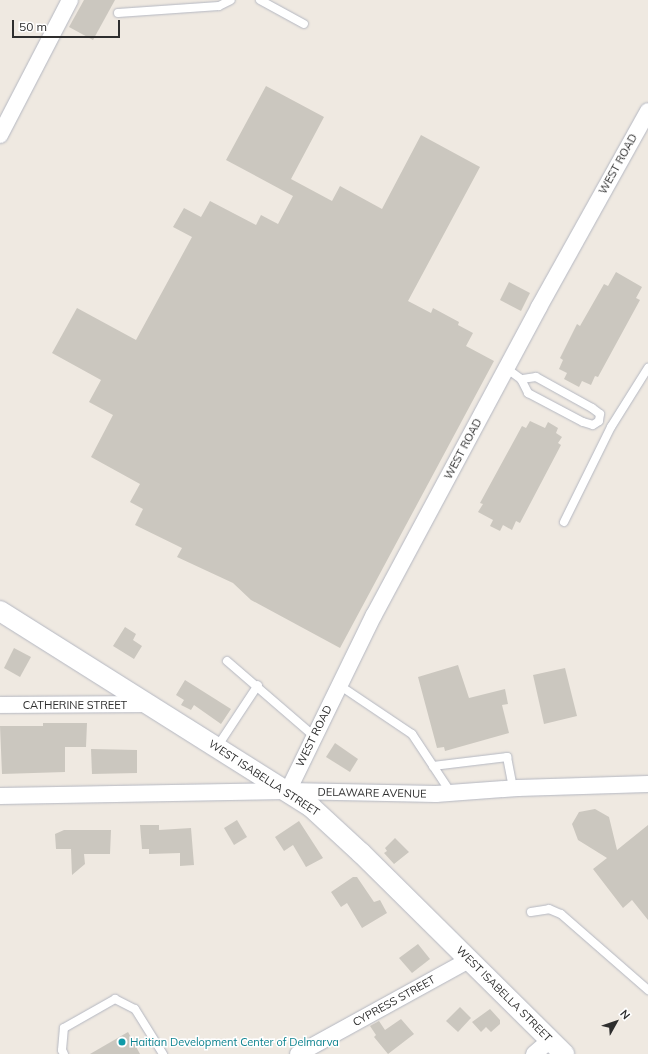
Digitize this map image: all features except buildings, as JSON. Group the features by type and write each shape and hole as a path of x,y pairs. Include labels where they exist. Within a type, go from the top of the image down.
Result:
{"street":[{"path":"0,135 70,0"},
{"name":"WEST ROAD","path":"288,791 374,615 506,368 648,111"},
{"name":"WEST ISABELLA STREET","path":"0,611 150,704 311,807 335,828 564,1054"},
{"name":"CATHERINE STREET","path":"0,705 150,704"},
{"name":"DELAWARE AVENUE","path":"0,796 288,791 451,793 513,788 648,784"},
{"name":"CYPRESS STREET","path":"298,1054 469,960"},
{"path":"534,1054 550,1040"}],"lane":[{"path":"118,13 219,6 231,0"},
{"path":"260,0 304,24"},
{"path":"506,368 521,379 528,393 583,422 594,425 599,420 600,414 592,408 536,377 521,379"},
{"path":"564,522 611,427 648,368"},
{"path":"599,420 611,427"},
{"path":"228,661 258,685 314,736"},
{"path":"216,747 258,685"},
{"path":"339,685 412,734 451,793"},
{"path":"433,766 508,757 513,788"},
{"path":"531,912 549,909 561,914 648,990"},
{"path":"64,1054 62,1050 64,1028 115,999 135,1009 163,1054"}],"place":[{"name":"Haitian Development Center of Delmarva","path":"122,1042"}]}
